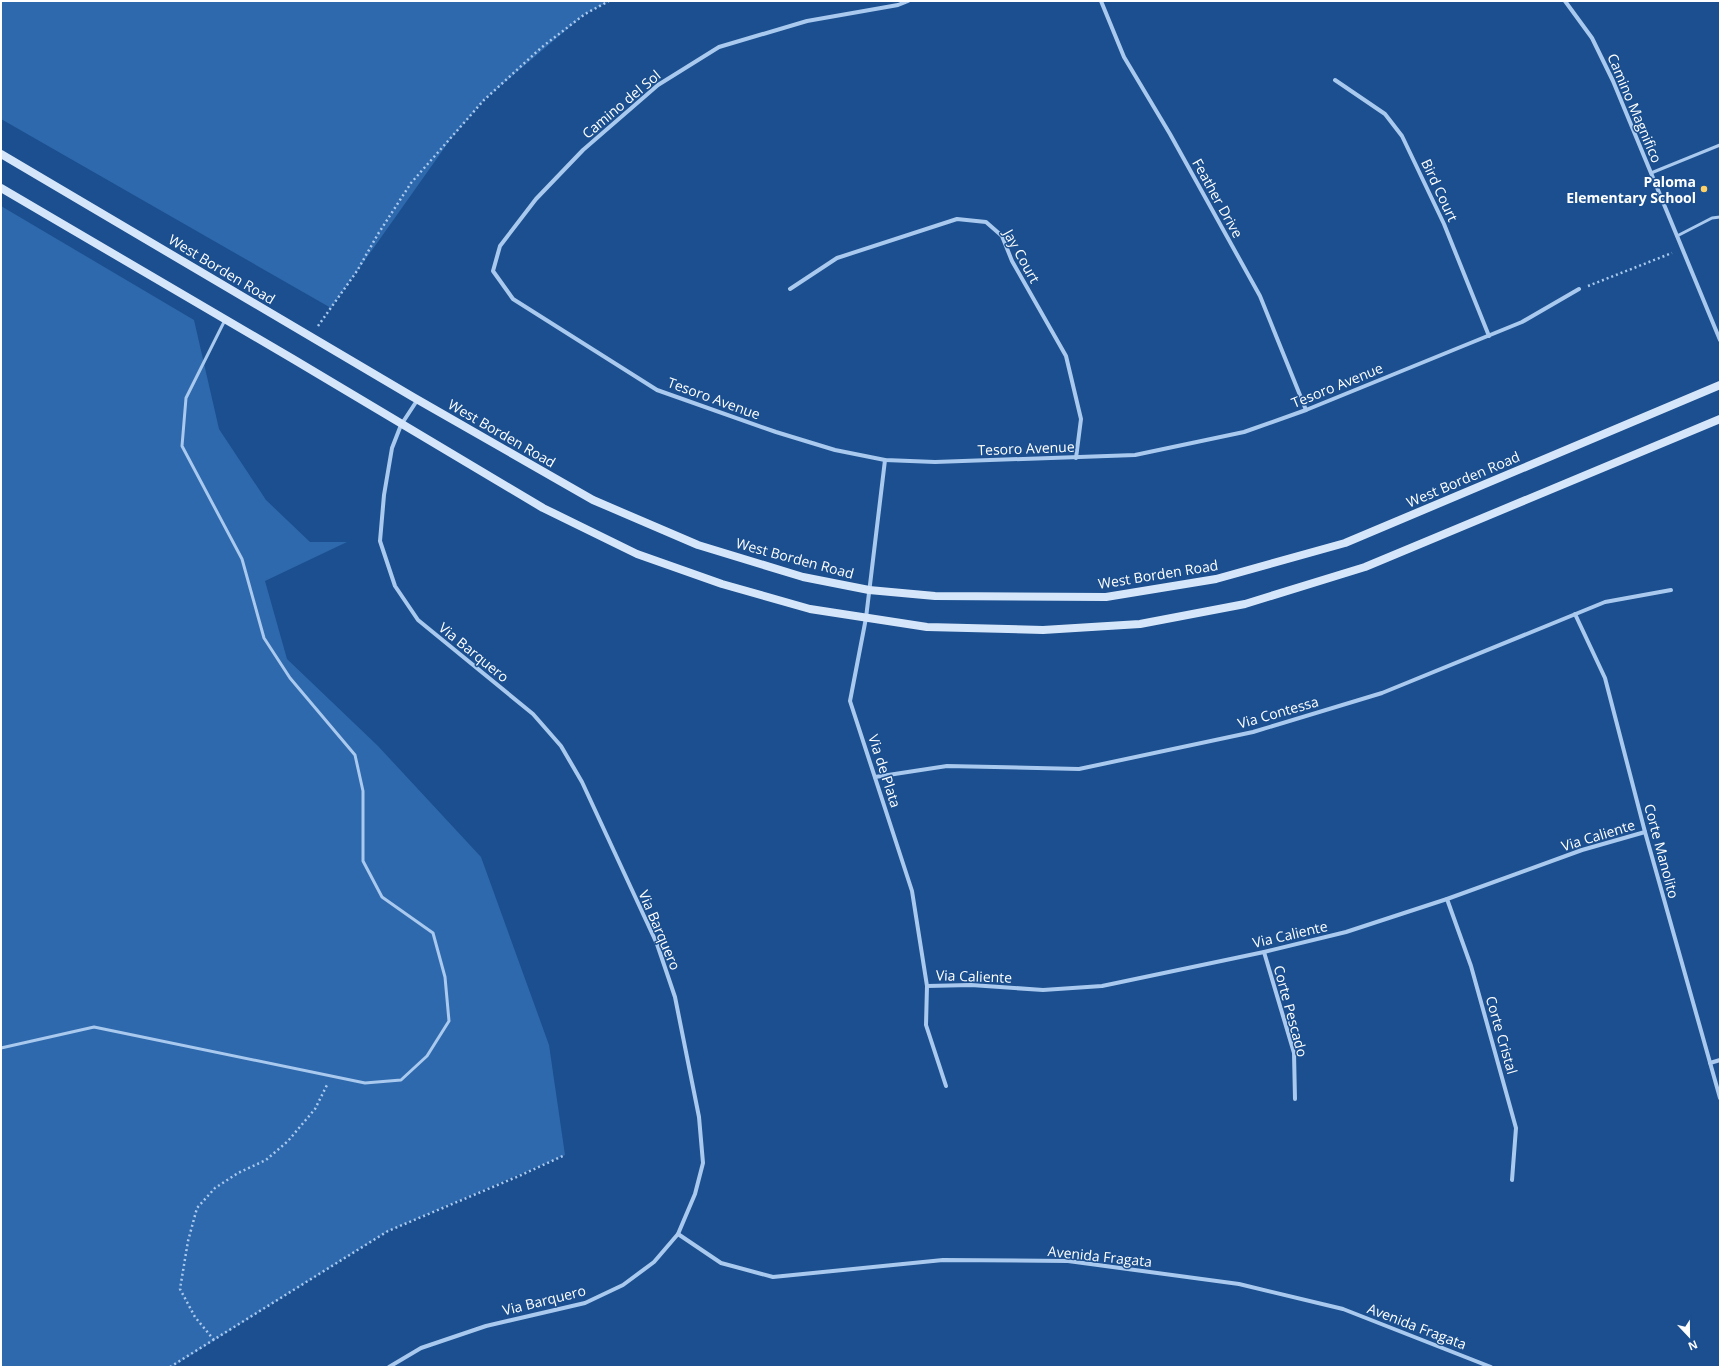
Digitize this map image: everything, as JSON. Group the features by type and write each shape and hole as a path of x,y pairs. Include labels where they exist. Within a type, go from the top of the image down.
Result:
{"main road":[{"name":"West Borden Road","path":"1,154 593,500 698,545 803,576 869,590 935,596 1106,597 1216,579 1345,543 1720,385"},
{"path":"1,188 543,508 637,554 730,586 810,609 927,627 1043,630 1140,624 1245,604 1365,567 1720,419"}],"street":[{"name":"Camino del Sol","path":"493,271 500,246 536,199 583,150 658,85 719,47 807,21 898,5 908,1"},
{"name":"Feather Drive","path":"1101,1 1124,58 1170,134 1260,296 1306,410"},
{"name":"Camino Magnifico","path":"1565,1 1592,38 1613,81 1720,340"},
{"name":"Bird Court","path":"1335,80 1385,114 1402,136 1444,224 1489,336"},
{"name":"Jay Court","path":"790,289 837,258 957,219 986,222 1002,236 1012,261 1066,356 1081,419 1076,458"},
{"name":"Tesoro Avenue","path":"493,271 513,299 657,390 776,432 835,450 885,460 935,462 1076,458 1135,454 1244,432 1306,410 1522,322 1578,289"},
{"name":"Via Barquero","path":"389,1367 421,1348 486,1326 585,1303 623,1284 654,1262 678,1234 695,1194 703,1163 700,1117 675,997 656,944 582,782 561,746 533,714 418,620 395,586 380,541 384,495 392,448 401,425 418,399"},
{"name":"Via de Plata","path":"885,460 866,618 850,701 912,891 927,986 926,1025 946,1086"},
{"name":"Via Contessa","path":"875,777 947,766 1079,769 1253,732 1382,693 1605,602 1671,590"},
{"name":"Corte Manolito","path":"1575,614 1605,678 1645,832 1720,1098"},
{"name":"Via Caliente","path":"927,986 971,985 1043,990 1102,986 1264,952 1346,932 1447,899 1582,850 1645,832"},
{"name":"Corte Cristal","path":"1447,899 1471,966 1516,1128 1512,1180"},
{"name":"Corte Pescado","path":"1264,952 1294,1053 1295,1100"},
{"path":"1710,1062 1720,1060"},
{"name":"Avenida Fragata","path":"678,1234 721,1263 773,1277 943,1260 1068,1261 1239,1284 1343,1309 1491,1367"}],"lane":[{"path":"1651,173 1720,145"},
{"path":"1677,236 1712,218 1720,217"},
{"path":"1,1048 94,1027 365,1083 401,1080 427,1056 449,1021 445,977 433,932 382,897 363,861 363,791 355,755 290,678 264,638 242,559 182,446 186,398 225,320"}],"path":[{"path":"311,336 357,271 378,234 411,183 484,100 542,47 585,14 609,1"},
{"path":"1578,289 1682,249"},
{"path":"214,1340 195,1317 180,1288 188,1241 197,1208 215,1188 238,1173 266,1160 288,1141 315,1108 323,1090 333,1076"},
{"path":"170,1367 198,1348 214,1340 388,1231 565,1155"}],"shaded area":[{"path":"1,1 610,1 585,14 484,100 450,140 331,308 1,119"},
{"path":"1,206 194,320 219,429 266,500 310,542 347,542 265,581 287,659 378,746 481,857 549,1045 565,1155 388,1231 172,1367 1,1367"}],"place":[{"name":"Paloma Elementary School","path":"1704,189"}]}
